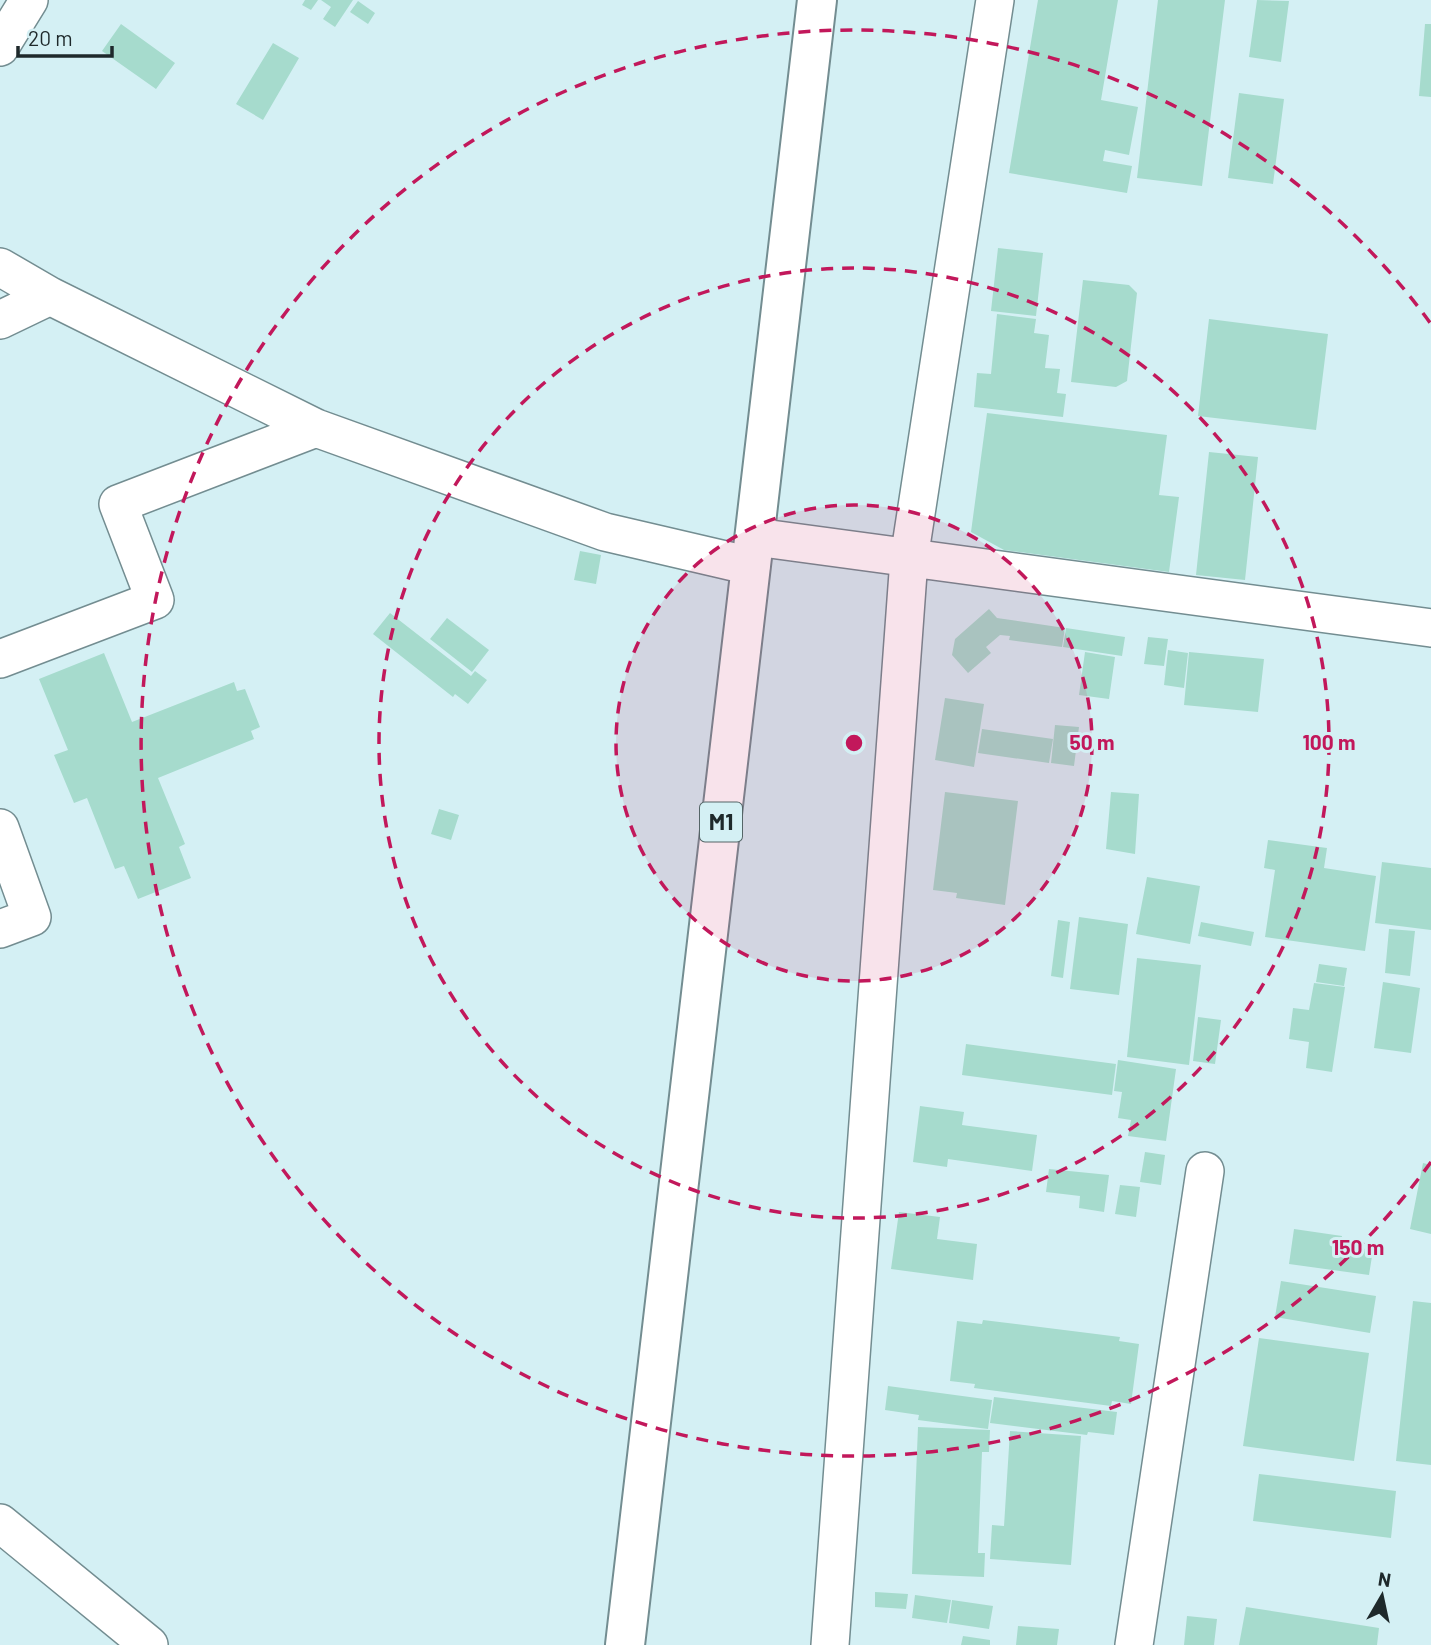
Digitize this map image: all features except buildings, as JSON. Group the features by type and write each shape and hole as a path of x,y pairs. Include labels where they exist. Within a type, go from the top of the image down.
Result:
{"highway":[{"name":"M1","path":"625,1645 817,0"}],"street":[{"path":"0,47 29,0"},
{"path":"830,1645 909,559 995,0"},
{"path":"0,267 50,296 316,428 605,533 753,551 909,559 1431,628"},
{"path":"0,320 50,296"},
{"path":"0,659 155,600 118,504 316,428"},
{"path":"0,828 32,918 0,929"},
{"path":"1134,1645 1205,1171"},
{"path":"0,1523 149,1645"}]}
